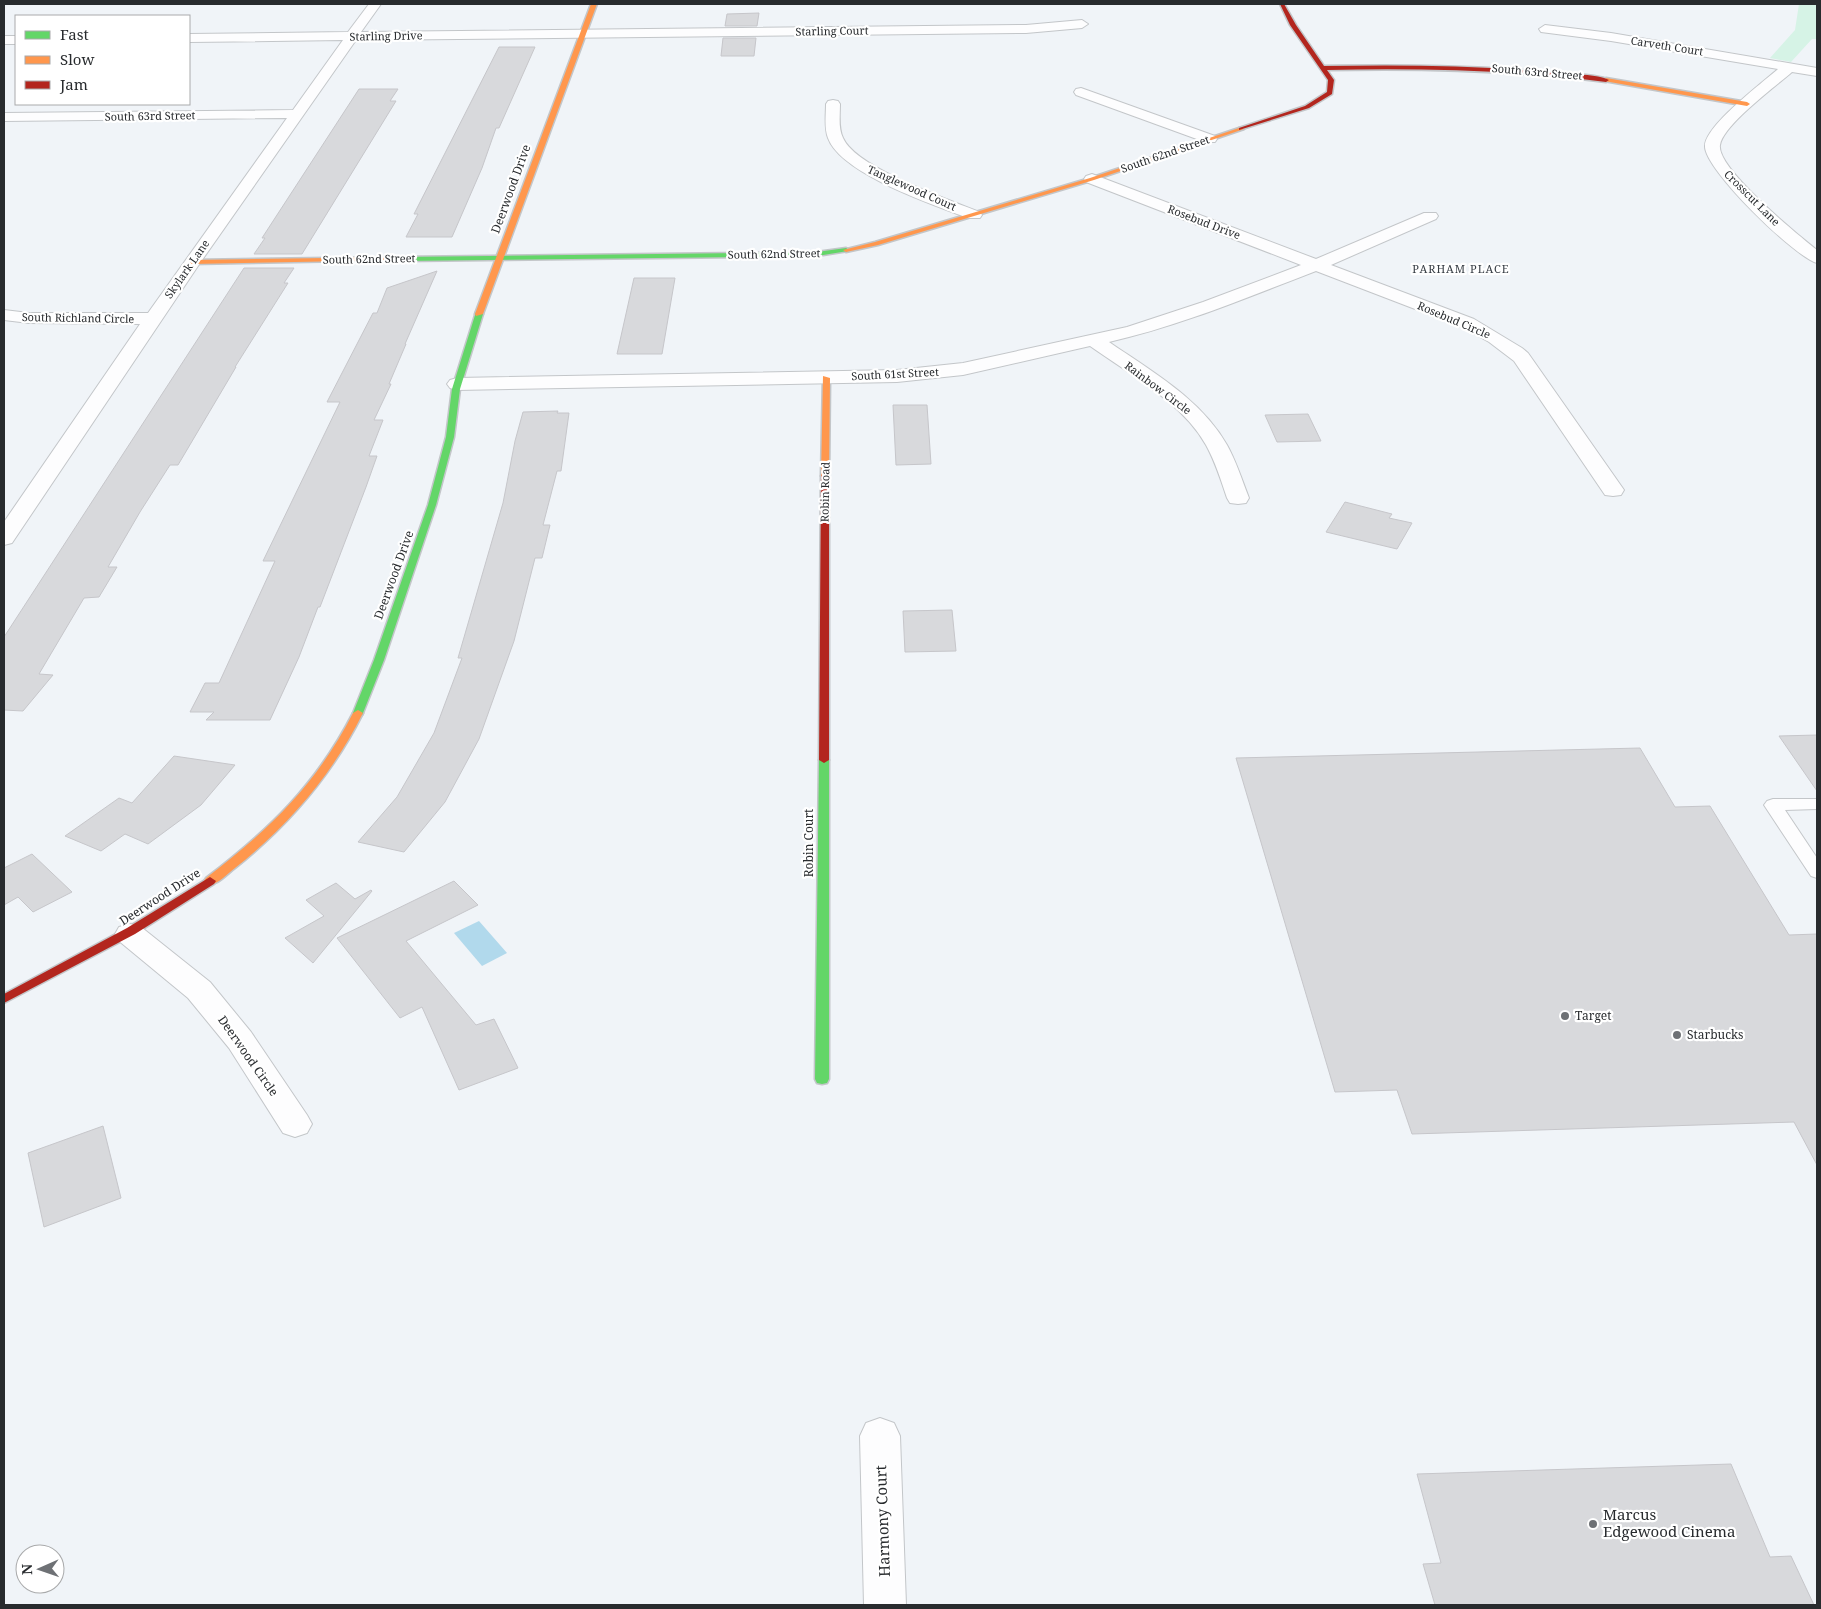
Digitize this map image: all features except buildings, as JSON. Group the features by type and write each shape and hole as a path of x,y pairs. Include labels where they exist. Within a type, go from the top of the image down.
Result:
{"street":[{"name":"Skylark Lane","path":"4,538 13,510 152,319 376,4"},
{"name":"Deerwood Drive","path":"4,999 130,934 194,894 244,856 296,805 318,780 344,744 363,702 434,503 451,434 457,384 476,325 594,4"},
{"path":"1282,4 1324,68"},
{"name":"Starling Court","path":"583,34 1026,29 1082,24"},
{"name":"Carveth Court","path":"1545,29 1610,37 1817,72"},
{"name":"Starling Drive","path":"190,38 583,34"},
{"name":"Crosscut Lane","path":"1789,67 1725,123 1712,145 1712,153 1725,174 1764,212 1817,258"},
{"name":"South 62nd Street","path":"192,262 836,252 876,244 974,216 1092,179 1307,107 1330,93 1331,80 1324,68"},
{"name":"South 63rd Street","path":"1324,68 1485,68 1549,72 1626,82 1747,104"},
{"path":"1081,92 1210,139"},
{"name":"Tanglewood Court","path":"832,104 836,141 843,152 854,161 871,171 974,216"},
{"name":"South 63rd Street","path":"4,117 297,114"},
{"name":"Rosebud Drive","path":"1092,179 1316,265"},
{"name":"South 61st Street","path":"457,384 897,376 963,369 1132,331 1209,306 1316,265 1430,216"},
{"name":"Rosebud Circle","path":"1316,265 1468,323 1505,343 1521,357 1613,490"},
{"name":"South Richland Circle","path":"4,315 29,318 152,319"},
{"name":"Rainbow Circle","path":"1094,340 1179,402 1201,422 1216,443 1238,498"},
{"name":"Robin Road","path":"824,607 826,378"},
{"name":"Robin Court","path":"822,1079 824,607"},
{"name":"Deerwood Circle","path":"130,934 199,990 240,1040 295,1124"},
{"name":"Harmony Court","path":"880,1436 885,1605"}],"lane":[{"path":"1817,804 1773,805 1817,872"}],"green space":[{"path":"1799,4 1817,4 1817,39 1812,39 1791,62 1770,58 1795,30"}],"water":[{"path":"479,921 507,953 482,966 454,933"}],"traffic: fast":[{"path":"401,259 817,254 846,250"},
{"path":"358,713 379,660 432,505 450,437 456,389 479,314"},
{"path":"822,1079 824,760"}],"traffic: slow":[{"path":"479,314 594,4"},
{"path":"1606,80 1747,104"},
{"path":"846,250 876,244 1092,179 1241,129"},
{"path":"192,262 401,259"},
{"path":"825,476 826,378"},
{"path":"210,881 275,826 314,785 345,738 358,713"}],"traffic: jam":[{"path":"1241,129 1307,107 1330,93 1331,80 1293,25 1282,4"},
{"path":"1324,68 1465,68 1536,72 1606,80"},
{"path":"824,760 825,476"},
{"path":"4,999 131,931 210,881"}],"place":[{"name":"Target","path":"1565,1016"},
{"name":"Starbucks","path":"1677,1035"},
{"name":"Marcus Edgewood Cinema","path":"1593,1524"}],"district":[{"name":"PARHAM PLACE","path":"1461,269"}]}
